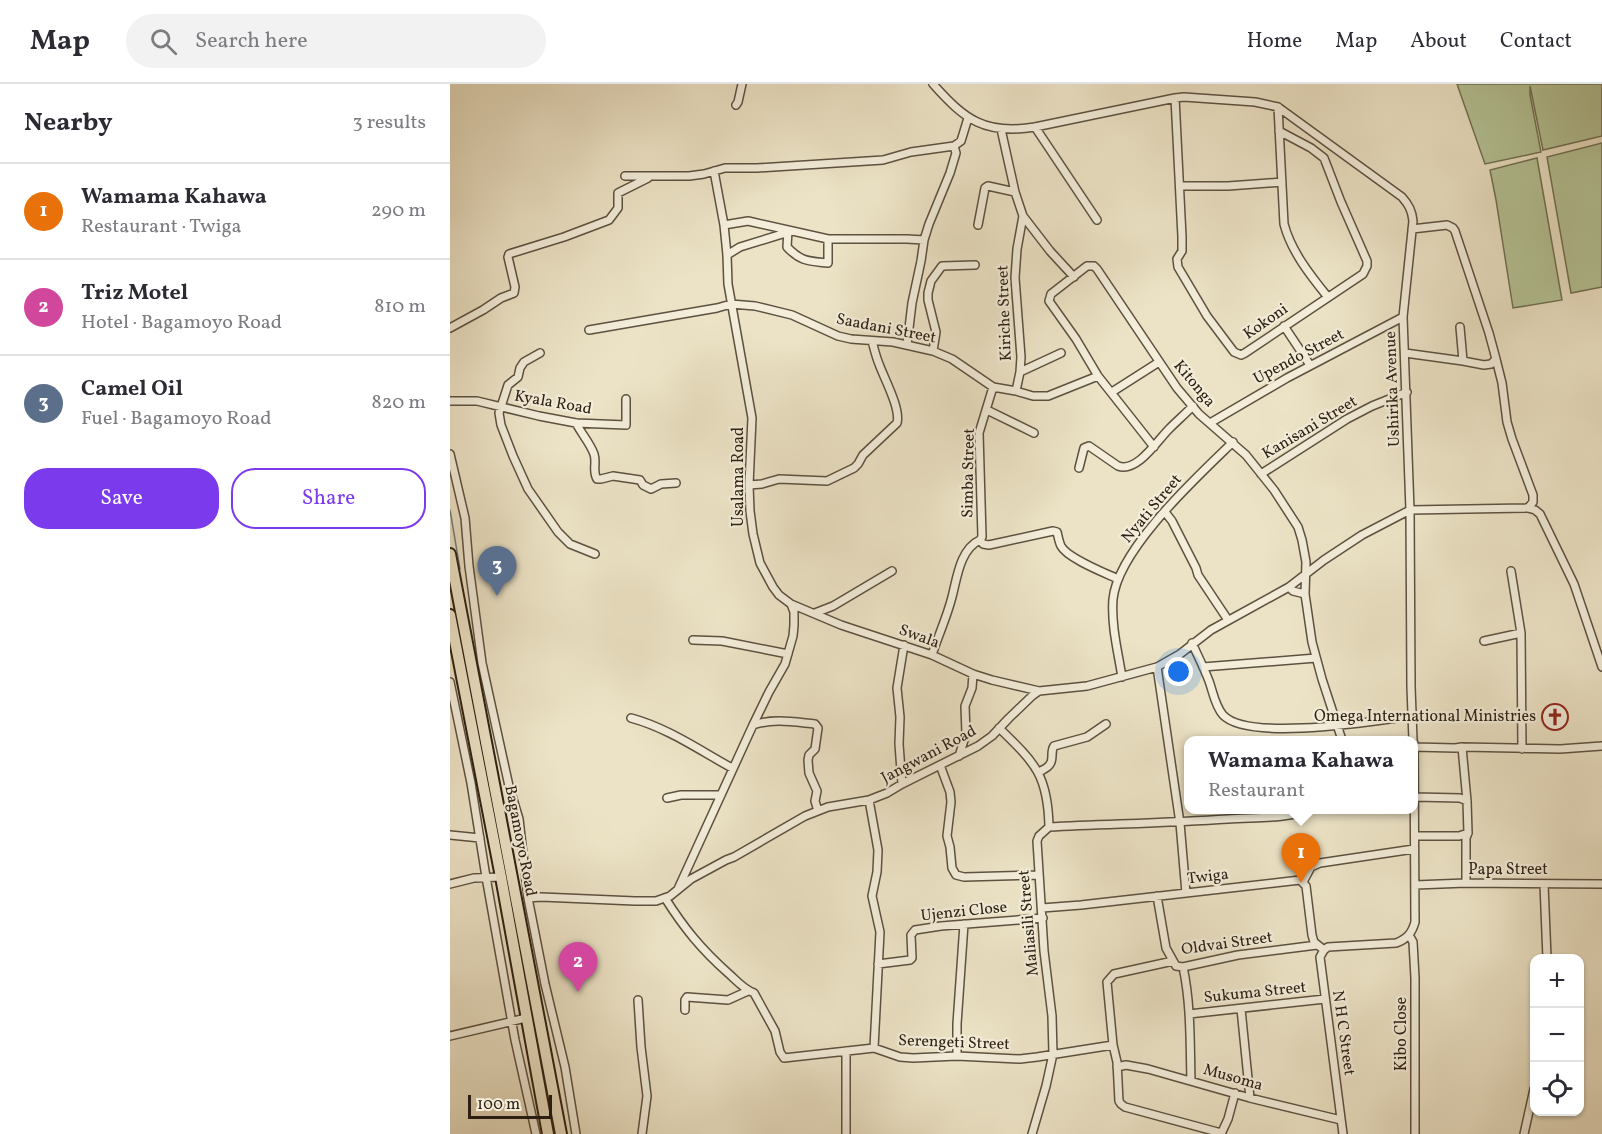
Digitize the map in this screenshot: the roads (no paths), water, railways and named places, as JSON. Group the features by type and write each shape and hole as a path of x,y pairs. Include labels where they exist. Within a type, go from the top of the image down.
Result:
{"highway":[{"name":"Bagamoyo Road","path":"450,554 561,1134"},
{"name":"Bagamoyo Road","path":"450,615 548,1134"}],"street":[{"path":"736,105 742,84"},
{"path":"933,84 968,118 1001,129 1035,127 1184,97 1255,102 1276,107 1280,131 1286,232 1309,273 1327,296"},
{"name":"Kokoni","path":"1174,98 1182,245 1182,251 1177,260 1178,267 1207,316 1234,352 1241,355 1363,274 1367,266 1324,158 1280,131"},
{"name":"Ushirika Avenue","path":"1276,107 1402,197 1412,213 1403,317 1410,510 1413,736"},
{"path":"625,176 689,176 725,168 768,168 883,160 911,152 954,146 961,141 968,118"},
{"path":"1035,127 1097,220"},
{"name":"Kiriche Street","path":"1001,129 1015,192 1023,216 1015,278 1020,372 1016,390"},
{"path":"906,345 924,240 950,173 956,153 954,146"},
{"name":"Usalama Road","path":"714,171 724,225 731,304 752,418 749,485 753,534 760,563 773,587 791,604"},
{"path":"450,328 501,298 514,293 509,254 609,220 618,208 618,193 649,177"},
{"path":"1180,186 1282,182"},
{"path":"978,225 985,188 988,186 1015,192"},
{"path":"1023,216 1074,277"},
{"path":"724,225 748,221 828,238 924,240"},
{"path":"1412,229 1447,225 1455,231 1496,359 1507,422 1518,459 1534,499 1528,508"},
{"path":"788,231 787,247 802,260 828,263 828,238"},
{"path":"727,255 788,231 797,231"},
{"path":"933,351 936,332 928,300 931,281 942,266 975,265"},
{"name":"Kitonga","path":"1154,447 1098,376 1076,339 1049,301 1051,294 1087,266 1094,266 1177,388 1199,414 1246,455 1274,490 1298,527 1305,552 1305,594 1316,658 1341,736"},
{"name":"Saadani Street","path":"589,330 731,304 745,304 792,315 838,336 893,342 933,351 952,359 993,387 1016,390 1033,396 1048,396 1098,376"},
{"name":"Upendo Street","path":"1210,423 1310,365 1403,317"},
{"path":"1284,326 1310,365"},
{"path":"1460,327 1463,361"},
{"path":"749,485 779,479 827,481 833,479 854,468 863,455 897,423 898,416 890,388 872,341"},
{"path":"540,353 525,362 518,377 508,385 500,407 501,425 528,489 564,539 595,554"},
{"path":"1020,372 1061,353"},
{"path":"1405,353 1484,365 1496,359"},
{"path":"1112,393 1159,362"},
{"name":"Simba Street","path":"932,655 952,597 956,576 965,555 982,534 979,433 993,387"},
{"name":"Kanisani Street","path":"1261,474 1347,419 1407,392"},
{"name":"Kyala Road","path":"450,401 477,401 576,423 626,425 626,399"},
{"path":"1079,468 1084,448 1089,446 1118,466 1125,468 1137,462 1154,447 1167,430 1194,406"},
{"path":"987,410 1034,433"},
{"path":"576,423 594,452 594,473 597,479 612,476 640,480 643,485 651,489 662,484 676,483"},
{"name":"Nyati Street","path":"1122,677 1113,619 1113,596 1118,579 1142,539 1233,442"},
{"path":"450,454 465,518 482,663 509,786 519,819 528,898 565,1067 576,1134"},
{"path":"1039,691 1087,686 1157,667 1180,654 1192,643 1228,620 1289,587 1362,535 1410,510 1528,508 1540,514 1566,566 1583,608 1602,667"},
{"path":"1165,512 1173,521 1198,575 1228,620"},
{"path":"963,542 989,545 1053,531 1057,532 1061,547 1077,559 1118,579"},
{"path":"815,613 833,606 892,571"},
{"path":"1511,571 1521,633 1522,748"},
{"path":"1289,587 1293,591 1305,594"},
{"path":"677,891 732,768 785,664 794,625 794,612 791,604"},
{"name":"Swala","path":"791,604 842,625 932,655 973,674 1039,691"},
{"path":"1484,641 1521,633"},
{"path":"693,640 722,641 788,654"},
{"path":"1192,643 1217,707 1230,721 1250,727 1295,729 1412,716"},
{"path":"902,783 898,744 900,717 897,688 904,645"},
{"path":"1203,667 1316,658"},
{"path":"1157,667 1180,823 1186,893"},
{"path":"959,756 966,734 965,706 972,688 973,674"},
{"path":"450,682 471,783 511,1021 536,1134"},
{"name":"Jangwani Road","path":"528,898 635,901 656,901 665,898 691,879 805,816 828,807 869,800 887,793 902,783 978,746 1039,691"},
{"path":"631,718 667,731 732,768"},
{"path":"753,725 773,721 815,724 818,728 815,749 809,755 808,760 809,773 817,791 815,801 818,811"},
{"path":"1039,772 1050,765 1051,750 1054,746 1087,737 1106,724"},
{"name":"Maliasili Street","path":"999,728 1027,756 1039,772 1049,806 1049,827 1039,836 1037,842 1044,951 1052,1016 1053,1054 1032,1134"},
{"path":"1418,743 1455,748 1560,749 1602,746"},
{"path":"1462,747 1468,833 1466,837 1466,883"},
{"path":"940,765 950,792 947,836 952,868 956,875 964,878 1038,875"},
{"path":"667,798 681,795 721,795"},
{"path":"1418,796 1460,798 1467,801"},
{"path":"869,800 878,850 877,872 872,896 880,932 874,1048"},
{"path":"1049,827 1180,823 1287,814"},
{"name":"Ushirika Avenue","path":"1409,935 1415,922 1415,814"},
{"path":"1415,836 1460,836 1468,833"},
{"path":"450,835 480,838"},
{"path":"1409,935 1396,943 1321,947 1314,942 1312,935 1306,886 1303,882 1311,867 1320,863 1414,849"},
{"path":"450,884 486,877 501,877"},
{"name":"Twiga","path":"1042,908 1298,880 1303,882"},
{"path":"1544,884 1547,954"},
{"name":"Papa Street","path":"1414,885 1602,884"},
{"name":"Oldvai Street","path":"1157,896 1166,948 1176,966 1184,967 1238,955 1321,947"},
{"name":"Serengeti Street","path":"665,898 684,928 712,959 748,991 754,993 775,1031 781,1055 784,1058 874,1048 900,1057 912,1058 957,1056 1020,1059 1113,1045"},
{"name":"Ujenzi Close","path":"878,964 910,960 912,958 911,935 915,930 1043,918"},
{"path":"957,1056 964,924"},
{"name":"Kibo Close","path":"1409,935 1413,942 1415,978 1415,1134"},
{"name":"N H C Street","path":"1321,947 1319,962 1343,1134"},
{"path":"1173,961 1114,974 1109,979 1107,990 1117,1062 1119,1101 1122,1106 1221,1134 1235,1093"},
{"path":"1184,967 1189,1014 1191,1081"},
{"path":"685,1010 687,997 728,1000 748,991"},
{"name":"Sukuma Street","path":"1189,1014 1324,999"},
{"path":"638,1000 640,1047 647,1093 642,1134"},
{"path":"1241,1009 1250,1098"},
{"path":"450,1036 526,1018"},
{"path":"846,1051 846,1134"},
{"name":"Musoma","path":"1117,1067 1126,1065 1137,1067 1341,1120"},
{"path":"1524,1134 1530,1107"}],"waterway":[{"path":"450,510 460,569"},
{"path":"549,1041 562,1113"}],"place":[{"name":"Camel Oil","path":"497,596"},
{"name":"Omega International Ministries","path":"1555,717"},
{"name":"Wamama Kahawa","path":"1301,883"},
{"name":"Triz Motel","path":"578,992"}]}
